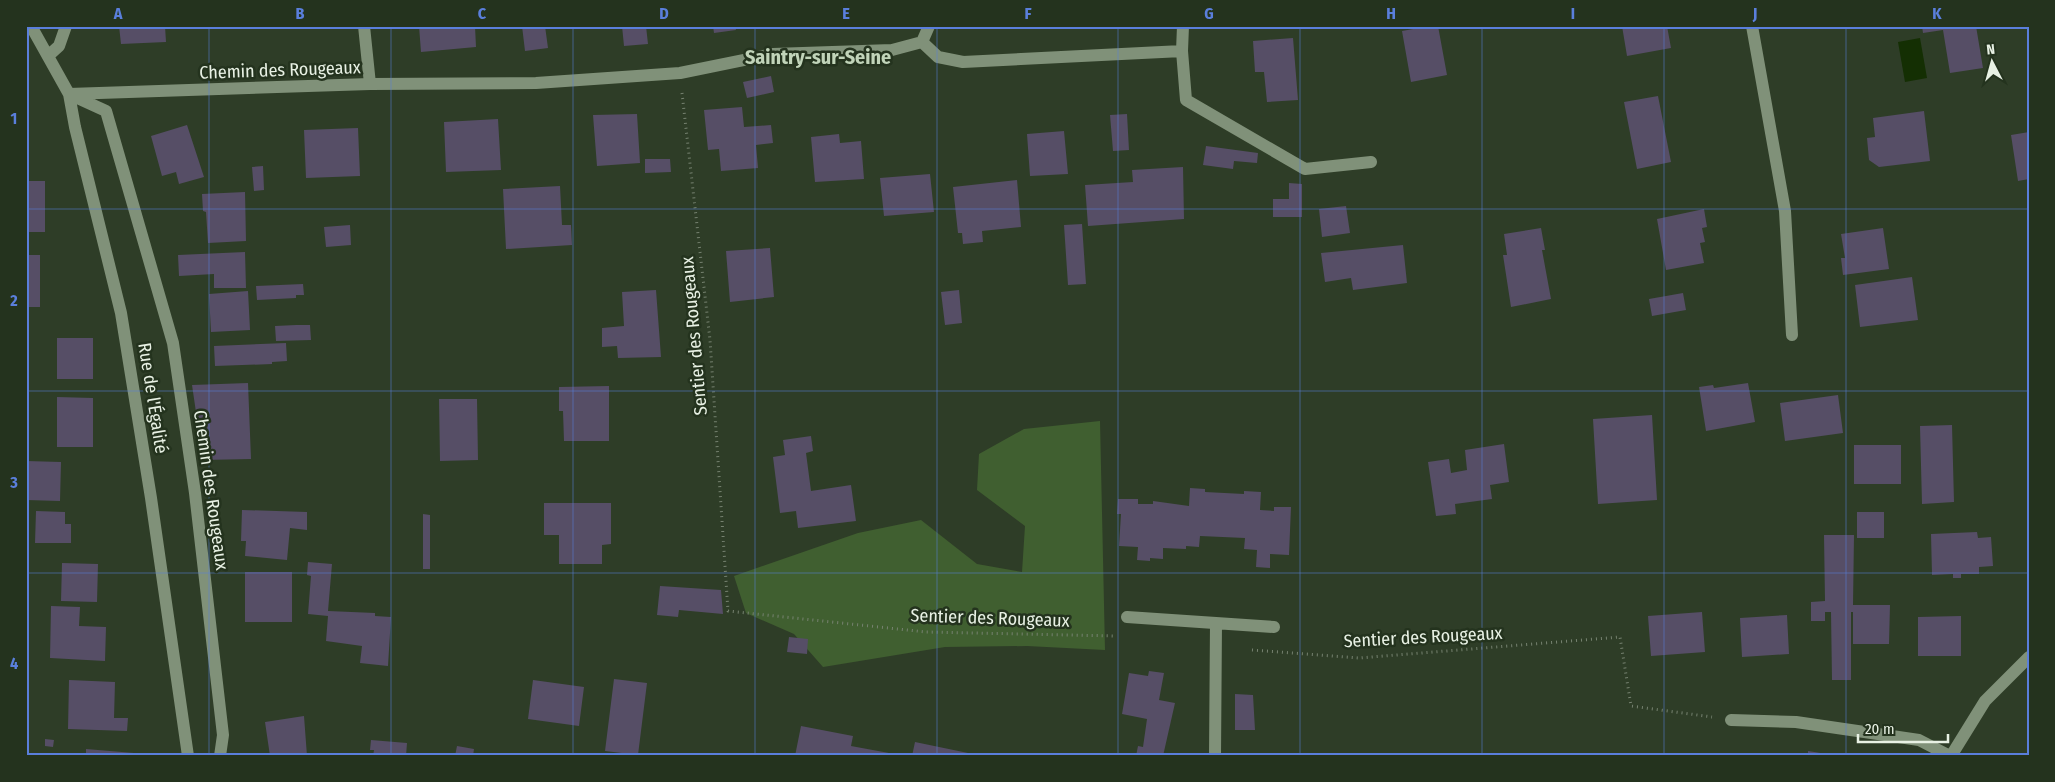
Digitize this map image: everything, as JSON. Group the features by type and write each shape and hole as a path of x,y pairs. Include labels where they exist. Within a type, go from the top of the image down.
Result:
{"street":[{"name":"Rue de l'Égalité","path":"31,26 69,94 75,128 122,313 188,756"},
{"path":"48,56 59,46 66,26"},
{"path":"364,26 370,84"},
{"path":"929,26 922,42 938,57 963,62 1182,51"},
{"path":"1183,26 1182,51 1186,100 1305,169 1371,162"},
{"path":"1752,26 1785,211 1792,335"},
{"name":"Chemin des Rougeaux","path":"69,94 370,84 536,83 680,73 773,54 892,50 922,42"},
{"name":"Chemin des Rougeaux","path":"69,94 106,111 173,344 198,513 223,735 220,756"},
{"path":"1127,618 1274,627"},
{"path":"1215,756 1216,623"},
{"path":"1731,720 1796,722 1920,740 1951,756 1985,702 2029,657"}],"path":[{"name":"Sentier des Rougeaux","path":"680,73 710,340 728,611 926,632 1123,637"},
{"name":"Sentier des Rougeaux","path":"1216,647 1359,658 1620,637 1631,706 1731,720"}],"shaded area":[{"path":"1920,38 1927,78 1905,82 1898,42"},
{"path":"1100,421 1105,650 1027,646 945,647 823,667 794,634 746,613 734,576 858,533 921,520 977,564 1022,572 1025,526 977,490 979,454 1024,429"}],"building":[{"path":"119,26 165,26 166,42 121,44"},
{"path":"419,26 475,26 476,47 421,52"},
{"path":"522,26 545,26 548,48 525,51"},
{"path":"622,26 646,26 648,44 624,46"},
{"path":"713,26 735,26 736,30 714,33"},
{"path":"1438,26 1447,75 1411,82 1402,31"},
{"path":"1622,26 1667,26 1671,48 1627,56"},
{"path":"1922,26 1976,26 1983,68 1950,73 1943,30 1923,33"},
{"path":"1293,38 1298,100 1267,102 1264,72 1255,72 1253,41"},
{"path":"771,76 774,92 747,98 743,82"},
{"path":"1658,96 1671,162 1637,169 1624,102"},
{"path":"742,107 744,127 771,125 773,143 756,145 758,168 721,171 719,149 708,150 704,110"},
{"path":"1924,111 1930,161 1879,167 1869,160 1867,138 1875,137 1873,118"},
{"path":"637,114 640,163 597,166 593,115"},
{"path":"1127,114 1129,150 1113,151 1110,115"},
{"path":"498,119 501,170 446,172 444,122"},
{"path":"187,125 204,177 179,184 176,172 162,176 151,136"},
{"path":"358,128 360,176 306,178 304,130"},
{"path":"1064,131 1068,174 1030,176 1027,134"},
{"path":"2029,132 2029,179 2018,181 2011,135"},
{"path":"839,134 840,143 861,141 864,179 815,182 811,137"},
{"path":"1206,146 1258,153 1257,163 1234,161 1233,169 1203,165"},
{"path":"645,159 670,159 671,172 645,173"},
{"path":"263,166 264,190 254,191 252,167"},
{"path":"1183,167 1184,219 1088,226 1085,185 1133,182 1132,170"},
{"path":"930,174 934,212 884,216 880,178"},
{"path":"1017,180 1021,227 982,231 983,242 963,244 962,233 958,233 953,187"},
{"path":"26,181 45,181 45,232 26,232"},
{"path":"1289,183 1302,184 1302,217 1273,217 1273,199 1289,199"},
{"path":"560,186 562,225 571,225 572,245 506,249 503,189"},
{"path":"245,192 246,241 208,243 206,212 203,211 202,194"},
{"path":"1346,206 1350,233 1322,237 1319,209"},
{"path":"1704,209 1707,227 1702,228 1705,242 1700,243 1704,263 1666,270 1657,219"},
{"path":"1082,224 1086,284 1068,285 1064,225"},
{"path":"350,225 351,245 326,247 324,227"},
{"path":"1541,228 1545,250 1542,250 1551,299 1511,307 1503,255 1507,255 1504,234"},
{"path":"1883,228 1889,269 1843,275 1841,258 1845,258 1841,234"},
{"path":"1403,245 1407,283 1353,290 1351,278 1325,282 1321,253"},
{"path":"770,248 774,297 730,302 726,251"},
{"path":"245,252 246,288 214,288 214,274 179,276 178,255"},
{"path":"26,255 40,255 40,307 26,307"},
{"path":"1912,277 1918,320 1860,327 1855,285"},
{"path":"303,284 304,295 296,295 296,298 257,300 256,286"},
{"path":"656,290 661,357 618,358 617,346 602,347 602,328 624,326 622,292"},
{"path":"959,290 962,323 945,325 941,292"},
{"path":"248,291 250,330 211,332 209,294"},
{"path":"1683,293 1686,310 1652,316 1649,299"},
{"path":"310,325 311,340 276,341 275,326"},
{"path":"57,338 93,338 93,379 57,379"},
{"path":"286,343 287,361 272,362 272,364 215,366 214,346"},
{"path":"248,383 251,459 203,460 192,385"},
{"path":"1748,383 1755,422 1706,431 1699,387 1713,385 1714,388"},
{"path":"609,386 609,441 564,441 563,411 559,411 559,387"},
{"path":"1838,395 1843,433 1785,441 1780,403"},
{"path":"57,397 93,398 93,447 57,447"},
{"path":"439,399 477,399 478,460 440,461"},
{"path":"1652,415 1657,500 1598,504 1593,419"},
{"path":"1952,425 1954,502 1922,504 1920,426"},
{"path":"811,436 813,451 806,453 811,491 851,485 856,521 798,528 796,511 780,513 773,457 785,455 783,440"},
{"path":"1504,444 1509,482 1490,485 1492,499 1455,504 1456,514 1436,516 1428,462 1449,459 1451,473 1467,470 1465,450"},
{"path":"1854,445 1901,445 1901,484 1854,484"},
{"path":"26,461 61,462 60,501 26,500"},
{"path":"1190,488 1205,489 1205,492 1244,494 1244,491 1261,492 1260,510 1274,511 1274,507 1291,507 1289,555 1270,554 1270,568 1256,567 1257,550 1244,549 1245,538 1200,536 1199,547 1186,546 1186,549 1163,548 1163,559 1150,558 1150,561 1137,560 1138,547 1119,546 1121,514 1117,514 1118,499 1138,499 1138,504 1153,504 1153,501 1189,506"},
{"path":"544,503 611,503 611,544 602,545 602,564 559,564 559,535 544,535"},
{"path":"242,510 307,512 307,530 290,528 287,560 245,556 246,541 241,541"},
{"path":"36,511 65,512 65,524 71,524 71,543 35,543"},
{"path":"1857,512 1884,512 1884,538 1857,538"},
{"path":"423,514 430,515 430,569 423,569"},
{"path":"1977,532 1978,538 1991,537 1993,566 1979,567 1979,574 1961,574 1961,578 1953,578 1953,574 1932,575 1931,534"},
{"path":"1824,535 1854,535 1853,605 1890,605 1889,644 1853,644 1853,612 1851,612 1851,680 1832,680 1831,612 1825,612 1825,621 1811,621 1811,602 1825,601"},
{"path":"308,562 332,564 328,611 375,613 375,616 391,617 388,666 360,663 362,646 326,641 328,616 308,614 311,576 307,575"},
{"path":"62,563 98,564 97,602 61,601"},
{"path":"245,572 292,572 292,622 245,622"},
{"path":"660,586 721,590 723,614 679,610 678,617 657,615"},
{"path":"51,606 80,607 79,626 106,627 105,661 50,658"},
{"path":"1702,612 1705,652 1651,656 1648,616"},
{"path":"1787,615 1789,654 1742,657 1740,618"},
{"path":"1961,616 1961,656 1918,656 1918,617"},
{"path":"789,637 808,639 807,654 787,652"},
{"path":"1149,671 1164,673 1159,700 1175,703 1163,756 1136,756 1138,746 1143,747 1147,719 1122,714 1129,673 1148,676"},
{"path":"614,679 647,683 638,755 605,751"},
{"path":"69,680 115,682 114,718 128,718 127,731 68,729"},
{"path":"533,680 584,687 579,726 528,719"},
{"path":"1235,694 1253,695 1255,730 1235,730"},
{"path":"304,716 307,756 270,756 265,722"},
{"path":"801,726 853,736 851,746 889,753 889,756 795,756"},
{"path":"45,739 54,740 53,747 45,746"},
{"path":"371,740 407,743 406,756 373,756 374,750 370,750"},
{"path":"915,742 968,753 967,756 912,756"},
{"path":"457,746 474,749 473,756 455,756"},
{"path":"86,749 146,754 146,756 86,756"},
{"path":"1808,751 1833,755 1833,756 1808,756"}],"district":[{"name":"Saintry-sur-Seine","path":"818,57"}]}
